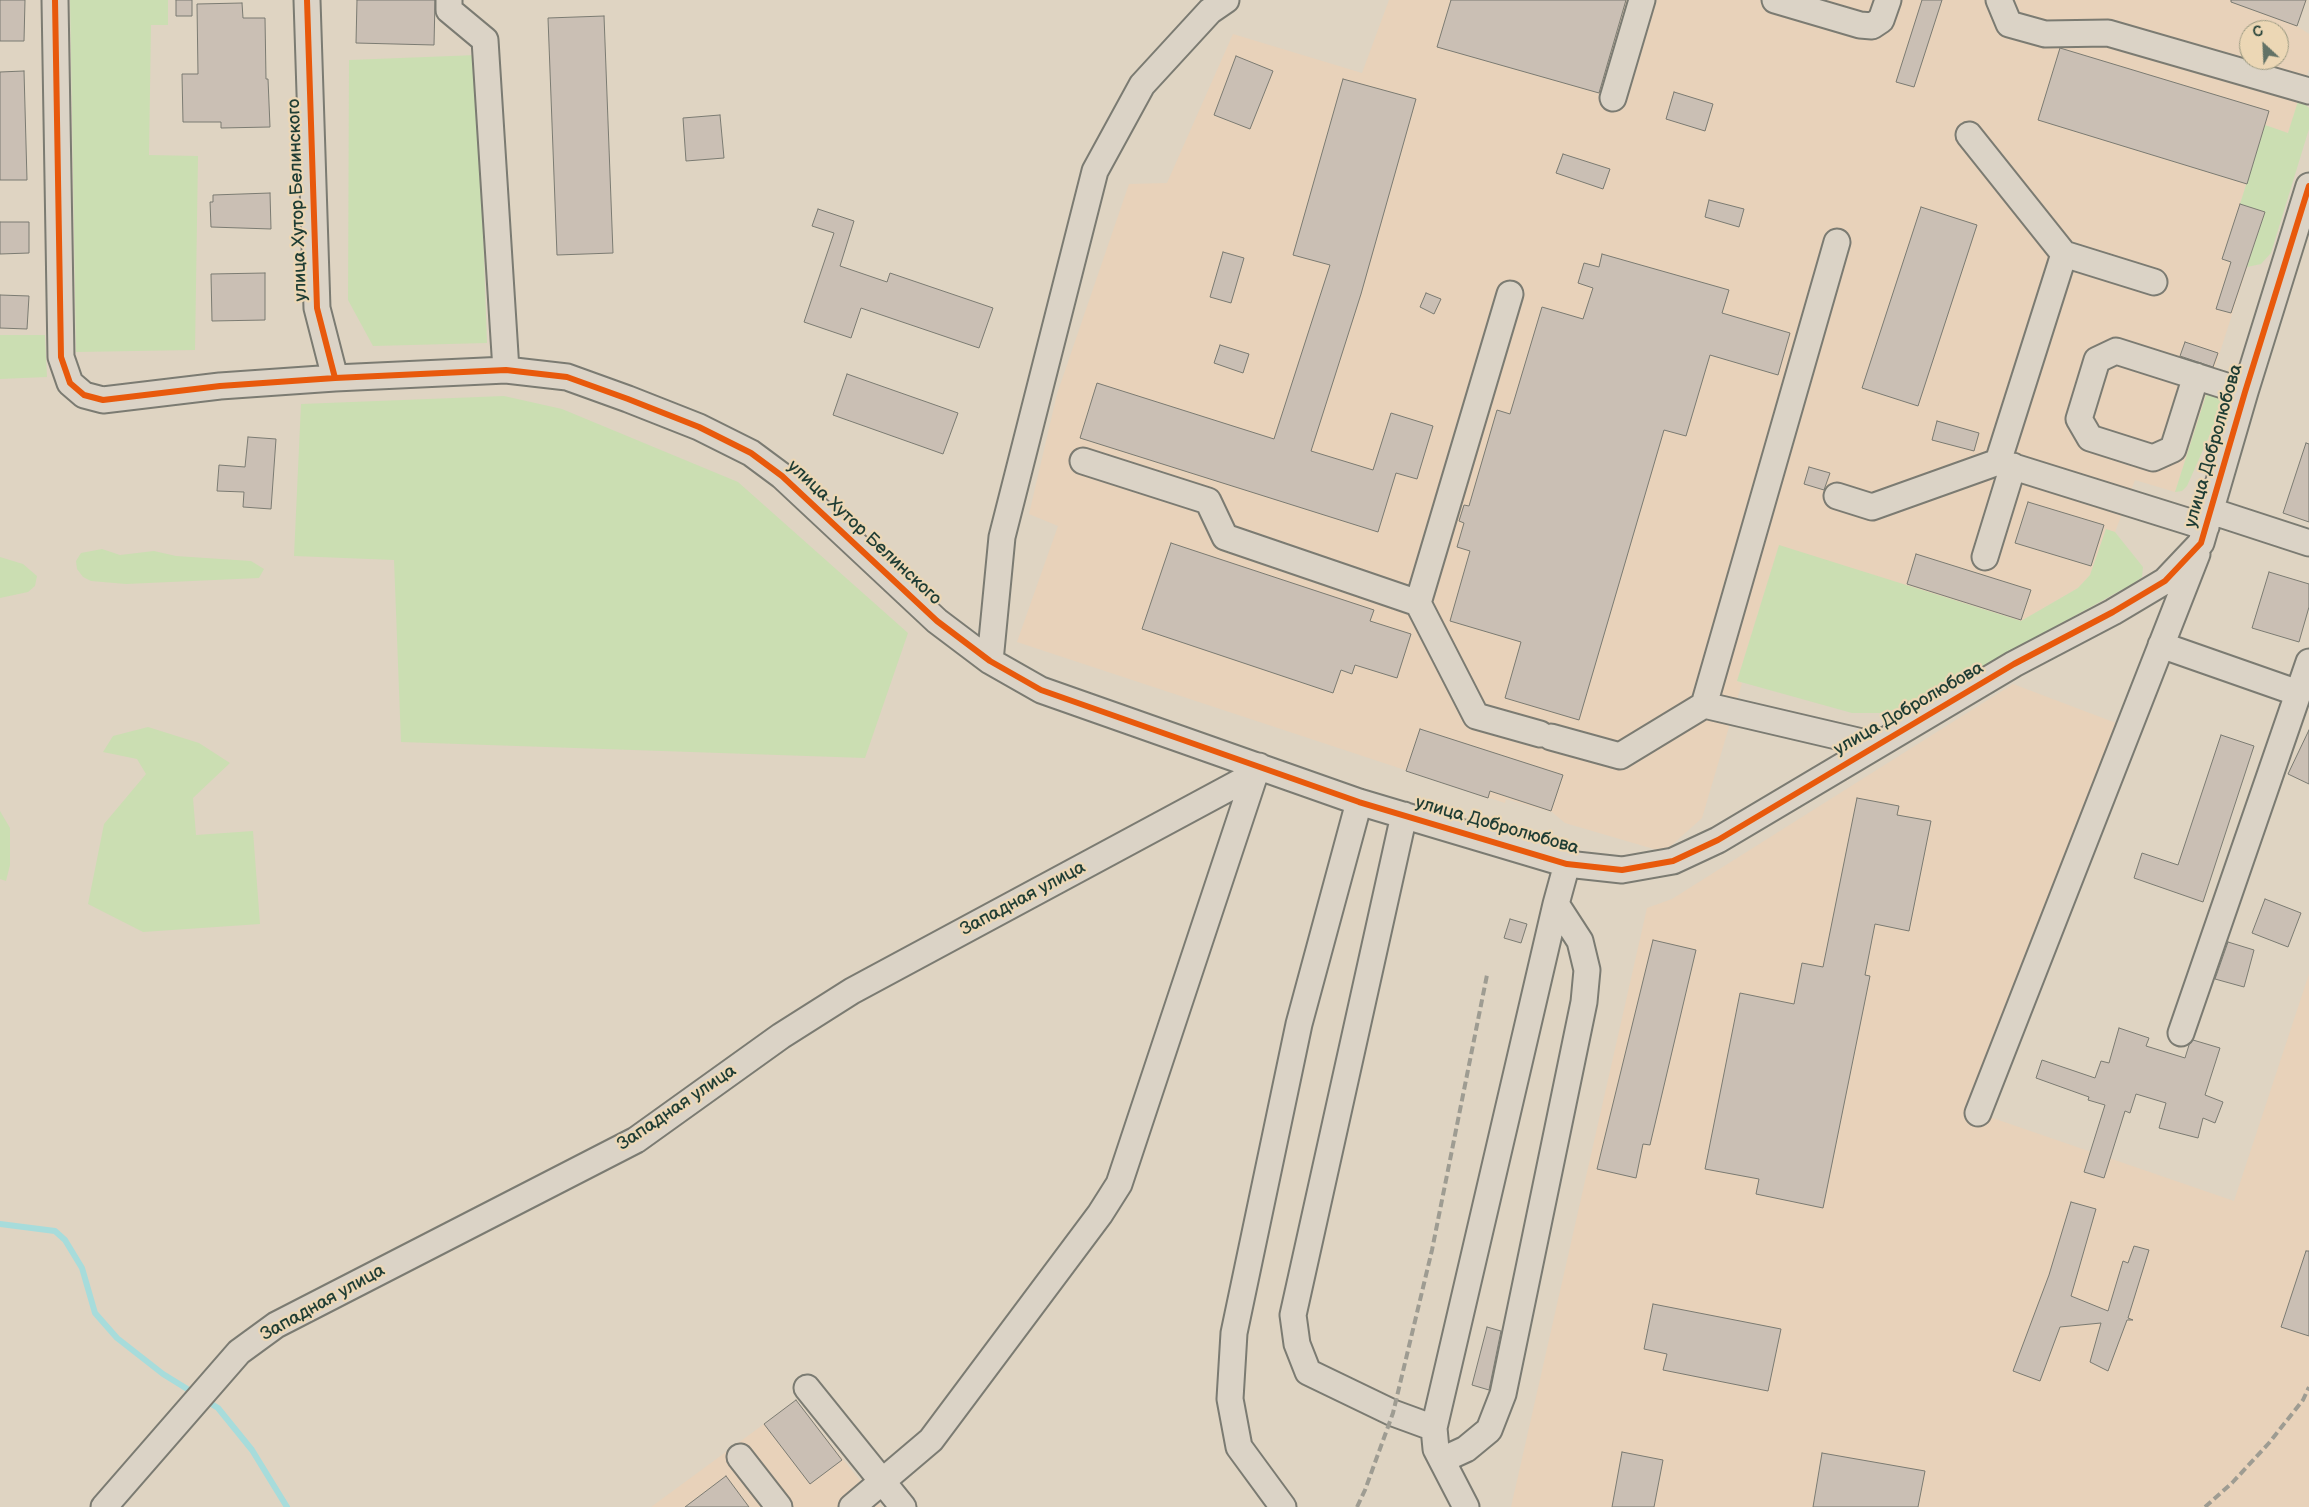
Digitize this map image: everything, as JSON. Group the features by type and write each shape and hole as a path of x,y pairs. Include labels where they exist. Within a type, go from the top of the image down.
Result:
{"street":[{"path":"56,0 61,357 70,383 84,395 103,400 220,386 335,378"},
{"name":"улица Хутор Белинского","path":"307,0 317,308 335,378 506,370 567,377 699,426 751,452 782,476 936,621 990,661 1041,690 1257,770"},
{"path":"449,0 449,10 485,40 506,370"},
{"path":"990,661 1002,537 1095,171 1142,84 1210,11 1226,0"},
{"path":"1613,98 1642,0"},
{"path":"1775,0 1860,25 1872,26 1881,20 1888,0"},
{"path":"1999,0 2009,24 2045,34 2108,33 2309,91"},
{"path":"1969,135 2064,254 2154,282"},
{"name":"улица Добролюбова","path":"1257,770 1567,864 1622,870 1672,861 1718,840 2014,664 2113,612 2165,580 2206,527 2245,392 2309,186"},
{"path":"1510,294 1418,603 1476,716 1620,756 1704,705 1837,242"},
{"path":"1985,557 2006,464 2064,254"},
{"path":"2196,376 2174,448 2153,458 2090,438 2079,419 2097,360 2116,351 2196,376 2245,392"},
{"path":"1083,461 1208,501 1225,537 1418,603"},
{"path":"1837,496 1872,507 2006,464 2206,527 2309,543"},
{"path":"1978,1113 2206,527"},
{"path":"2161,645 2298,694"},
{"path":"2181,1033 2309,662"},
{"path":"1704,705 1875,745"},
{"path":"852,1507 931,1440 1100,1214 1118,1184 1257,770"},
{"name":"Западная улица","path":"104,1507 239,1352 276,1325 636,1140 781,1036 852,991 1257,770"},
{"path":"1284,1507 1239,1447 1230,1399 1234,1333 1299,1024 1359,802"},
{"path":"1404,815 1293,1315 1296,1344 1308,1372 1393,1413 1434,1428"},
{"path":"1466,1507 1436,1448 1434,1428 1556,904 1567,864"},
{"path":"1442,1460 1466,1449 1489,1430 1503,1394 1580,1022 1587,970 1580,941 1556,904"},
{"path":"807,1388 903,1507"},
{"path":"740,1457 779,1507"}],"shaded area":[{"path":"1389,0 2307,0 2297,26 2309,34 2309,69 2288,133 2265,125 2240,204 2265,212 2175,492 2135,480 2115,532 2106,529 2090,575 2078,588 2021,621 1779,546 1737,681 1742,683 1702,818 1664,852 1565,823 1552,812 1506,799 1505,803 1017,642 1058,526 1029,514 1057,394 1129,184 1167,183 1233,34 1362,73"},
{"path":"2013,684 2116,723 1968,1107 1978,1113 2234,1201 2309,974 2309,1507 1511,1507 1647,908 1672,899"},
{"path":"796,1400 881,1507 651,1507 764,1424"}],"green space":[{"path":"70,0 168,0 168,25 151,25 149,155 198,156 195,350 76,352"},
{"path":"477,55 487,343 373,346 348,300 349,60"},
{"path":"2299,98 2309,108 2309,129 2271,253 2261,264 2247,267 2265,212 2240,204 2265,125 2288,133"},
{"path":"0,335 45,335 47,377 0,379"},
{"path":"2208,389 2227,396 2187,486 2182,491 2175,492"},
{"path":"504,396 562,409 738,482 908,633 865,758 401,742 394,560 294,556 301,404"},
{"path":"2106,529 2115,532 2143,567 2142,577 1919,702 1882,713 1852,713 1737,681 1779,545 2021,621 2078,588 2090,575"},
{"path":"102,549 120,555 154,551 176,556 251,561 264,569 259,578 126,584 91,581 83,577 77,569 76,561 81,553"},
{"path":"0,557 23,564 37,576 35,586 28,592 0,598"},
{"path":"148,727 199,743 230,763 193,798 196,835 253,831 260,924 143,932 88,904 104,824 146,774 137,759 103,752 113,736"},
{"path":"0,811 10,828 10,865 6,881 0,879"}],"building":[{"path":"0,0 25,0 24,41 0,41"},
{"path":"176,0 192,0 192,16 176,16"},
{"path":"357,0 435,0 434,45 356,43"},
{"path":"1451,0 1626,0 1599,93 1437,47"},
{"path":"1922,0 1942,0 1914,87 1896,82"},
{"path":"2231,0 2306,0 2297,26 2289,23 2289,20 2280,20 2231,2"},
{"path":"242,3 243,18 265,18 266,79 268,79 270,127 221,128 221,122 183,122 182,74 198,74 197,4"},
{"path":"604,16 613,253 557,255 548,18"},
{"path":"2060,48 2269,111 2247,184 2038,120"},
{"path":"1236,56 1273,71 1250,129 1214,115"},
{"path":"24,71 27,180 0,180 0,72"},
{"path":"1343,79 1416,99 1361,294 1311,451 1373,470 1391,413 1433,426 1417,479 1396,473 1378,532 1080,438 1097,383 1274,439 1330,265 1293,255"},
{"path":"1674,92 1713,104 1705,131 1666,119"},
{"path":"720,115 724,158 686,161 683,118"},
{"path":"1563,154 1610,169 1603,189 1556,173"},
{"path":"270,193 271,229 211,227 210,202 213,202 213,195"},
{"path":"1709,200 1744,209 1739,227 1705,217"},
{"path":"2240,204 2265,212 2231,313 2216,309 2231,262 2222,259"},
{"path":"1921,207 1977,225 1918,406 1862,388"},
{"path":"818,209 854,221 840,266 887,282 890,273 993,308 979,348 861,308 851,338 804,322 834,233 812,226"},
{"path":"0,222 29,222 29,253 0,254"},
{"path":"1223,252 1244,258 1231,303 1210,297"},
{"path":"1602,254 1729,290 1722,313 1790,333 1778,375 1710,355 1686,436 1664,430 1579,720 1505,698 1521,642 1450,621 1470,551 1457,547 1464,523 1459,521 1464,505 1469,506 1497,410 1510,414 1542,307 1583,319 1593,288 1578,283 1584,263 1599,267"},
{"path":"265,273 265,320 212,321 211,274"},
{"path":"1426,293 1441,299 1434,314 1420,307"},
{"path":"0,295 29,296 27,329 0,328"},
{"path":"2185,342 2218,353 2213,367 2180,356"},
{"path":"1220,345 1249,354 1243,373 1214,363"},
{"path":"847,374 958,413 943,454 833,415"},
{"path":"1937,421 1979,433 1974,451 1932,440"},
{"path":"248,437 276,439 271,509 243,507 244,492 217,491 219,465 245,467"},
{"path":"2306,443 2309,444 2309,522 2283,513"},
{"path":"1809,467 1830,473 1824,490 1804,484"},
{"path":"2028,502 2104,525 2091,566 2015,543"},
{"path":"1171,543 1374,610 1370,621 1411,634 1397,678 1355,665 1352,674 1341,670 1333,693 1142,629"},
{"path":"1916,554 2031,590 2021,620 1907,584"},
{"path":"2269,572 2309,584 2309,607 2299,642 2252,628"},
{"path":"1420,729 1563,775 1551,811 1490,791 1488,798 1406,771"},
{"path":"2309,730 2309,784 2288,774"},
{"path":"2221,735 2254,746 2203,902 2134,878 2142,853 2178,865"},
{"path":"1857,798 1899,806 1897,815 1931,821 1909,931 1875,924 1865,975 1870,976 1823,1208 1756,1194 1759,1179 1705,1169 1740,993 1794,1004 1802,963 1823,967"},
{"path":"2265,899 2301,913 2288,947 2252,933"},
{"path":"1510,919 1527,924 1521,943 1504,938"},
{"path":"1653,940 1696,950 1650,1145 1643,1144 1636,1178 1597,1169"},
{"path":"2228,942 2254,950 2244,987 2215,979"},
{"path":"2119,1028 2149,1038 2146,1046 2185,1058 2189,1045 2193,1040 2220,1048 2205,1095 2223,1102 2215,1123 2203,1118 2198,1138 2159,1128 2166,1103 2136,1094 2130,1113 2125,1111 2104,1178 2084,1172 2105,1105 2088,1100 2089,1097 2036,1078 2042,1060 2095,1078 2101,1061 2109,1063"},
{"path":"2071,1202 2096,1209 2071,1296 2108,1311 2123,1261 2128,1263 2134,1246 2149,1250 2128,1318 2133,1320 2127,1320 2108,1371 2090,1362 2101,1323 2060,1327 2040,1381 2013,1371 2049,1275"},
{"path":"2306,1251 2309,1251 2309,1336 2281,1327"},
{"path":"1653,1304 1781,1329 1768,1391 1663,1370 1667,1354 1644,1349"},
{"path":"1487,1327 1501,1331 1489,1390 1472,1385"},
{"path":"796,1400 842,1460 810,1484 764,1424"},
{"path":"1622,1452 1663,1460 1654,1507 1612,1507"},
{"path":"1822,1453 1925,1471 1918,1507 1813,1507"},
{"path":"726,1476 749,1507 685,1507"}],"waterway":[{"path":"0,1224 55,1231 65,1240 82,1268 95,1313 117,1338 163,1374 197,1395"},
{"path":"205,1400 218,1408 252,1450 287,1507"}],"railway":[{"path":"1357,1507 1393,1413 1432,1250 1487,975"},
{"path":"2205,1507 2232,1483 2269,1443 2303,1400 2309,1387"}],"cycle path":[{"path":"55,0 61,357 70,383 84,395 103,400 220,386 335,378"},
{"path":"307,0 317,308 335,378 506,370 567,377 628,399 699,427 751,453 782,476 937,621 990,661 1041,690 1359,802 1567,864 1622,870 1673,861 1718,840 2014,664 2113,612 2165,581 2201,543 2245,392 2309,186"}]}
